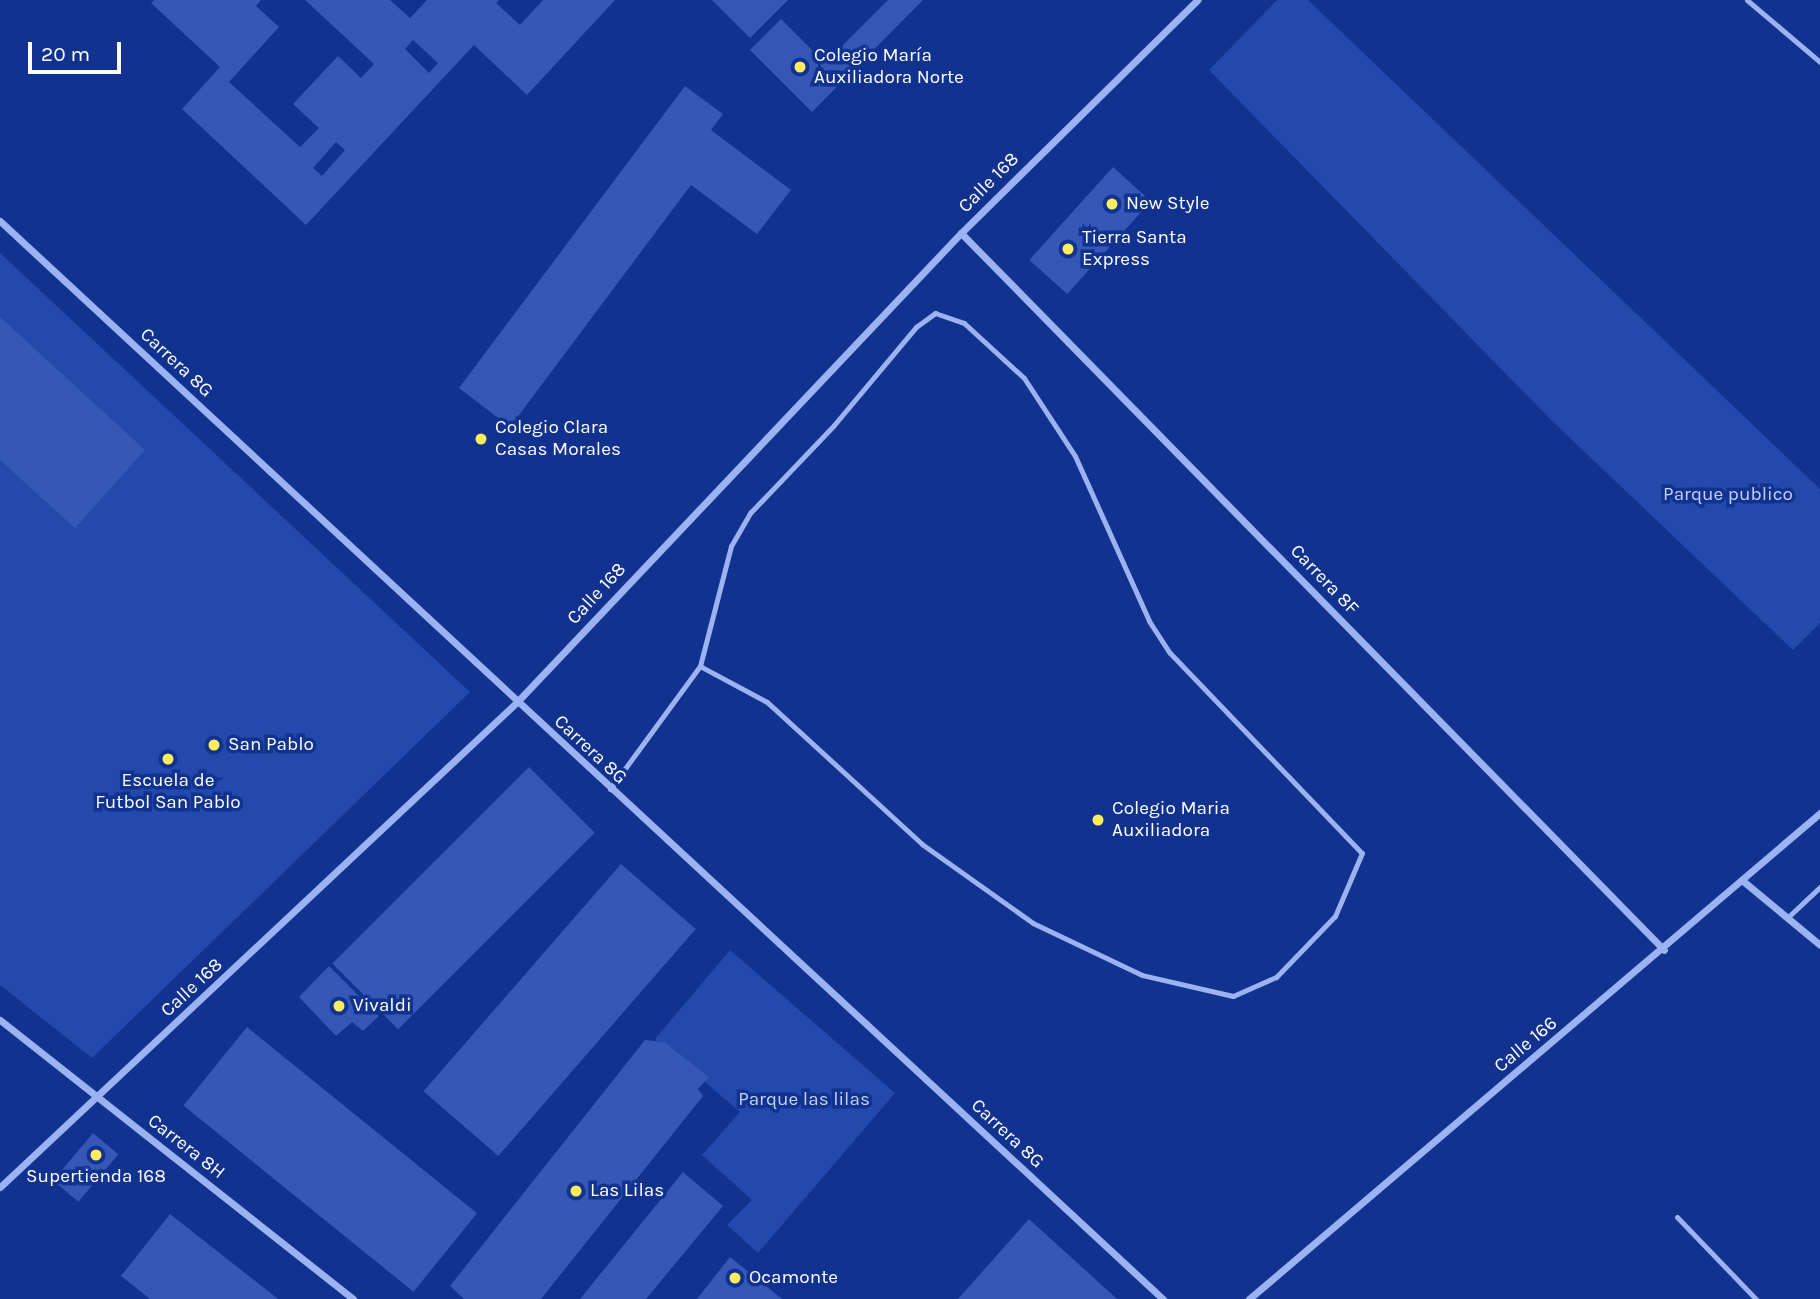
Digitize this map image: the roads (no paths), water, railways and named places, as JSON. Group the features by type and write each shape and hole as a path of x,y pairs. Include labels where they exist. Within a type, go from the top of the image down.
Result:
{"street":[{"name":"Calle 168","path":"0,1187 99,1098 516,703 961,233 1197,0"},
{"name":"Carrera 8G","path":"0,221 516,703 1163,1299"},
{"name":"Carrera 8F","path":"961,233 1664,950"},
{"name":"Calle 166","path":"1250,1299 1664,950 1820,813"},
{"path":"1743,881 1820,945"},
{"name":"Carrera 8H","path":"0,1020 353,1299"}],"lane":[{"path":"1747,0 1820,62"},
{"path":"610,789 700,666 731,546 751,512 834,425 916,327 935,313 964,323 1024,378 1075,456 1149,621 1170,653 1362,853 1335,916 1276,977 1234,996 1142,975 1033,923 922,844 767,702 700,666"},
{"path":"1787,918 1820,887"},
{"path":"1677,1217 1756,1299"}],"place":[{"name":"Colegio María Auxiliadora Norte","path":"800,67"},
{"name":"New Style","path":"1112,204"},
{"name":"Tierra Santa Express","path":"1068,249"},
{"name":"Colegio Clara Casas Morales","path":"481,439"},
{"name":"San Pablo","path":"214,745"},
{"name":"Escuela de Futbol San Pablo","path":"168,759"},
{"name":"Colegio Maria Auxiliadora","path":"1098,820"},
{"name":"Vivaldi","path":"339,1006"},
{"name":"Supertienda 168","path":"96,1155"},
{"name":"Las Lilas","path":"576,1191"},
{"name":"Ocamonte","path":"735,1278"}],"park label":[{"name":"Parque publico","path":"1728,495"},
{"name":"Parque las lilas","path":"804,1100"}]}
